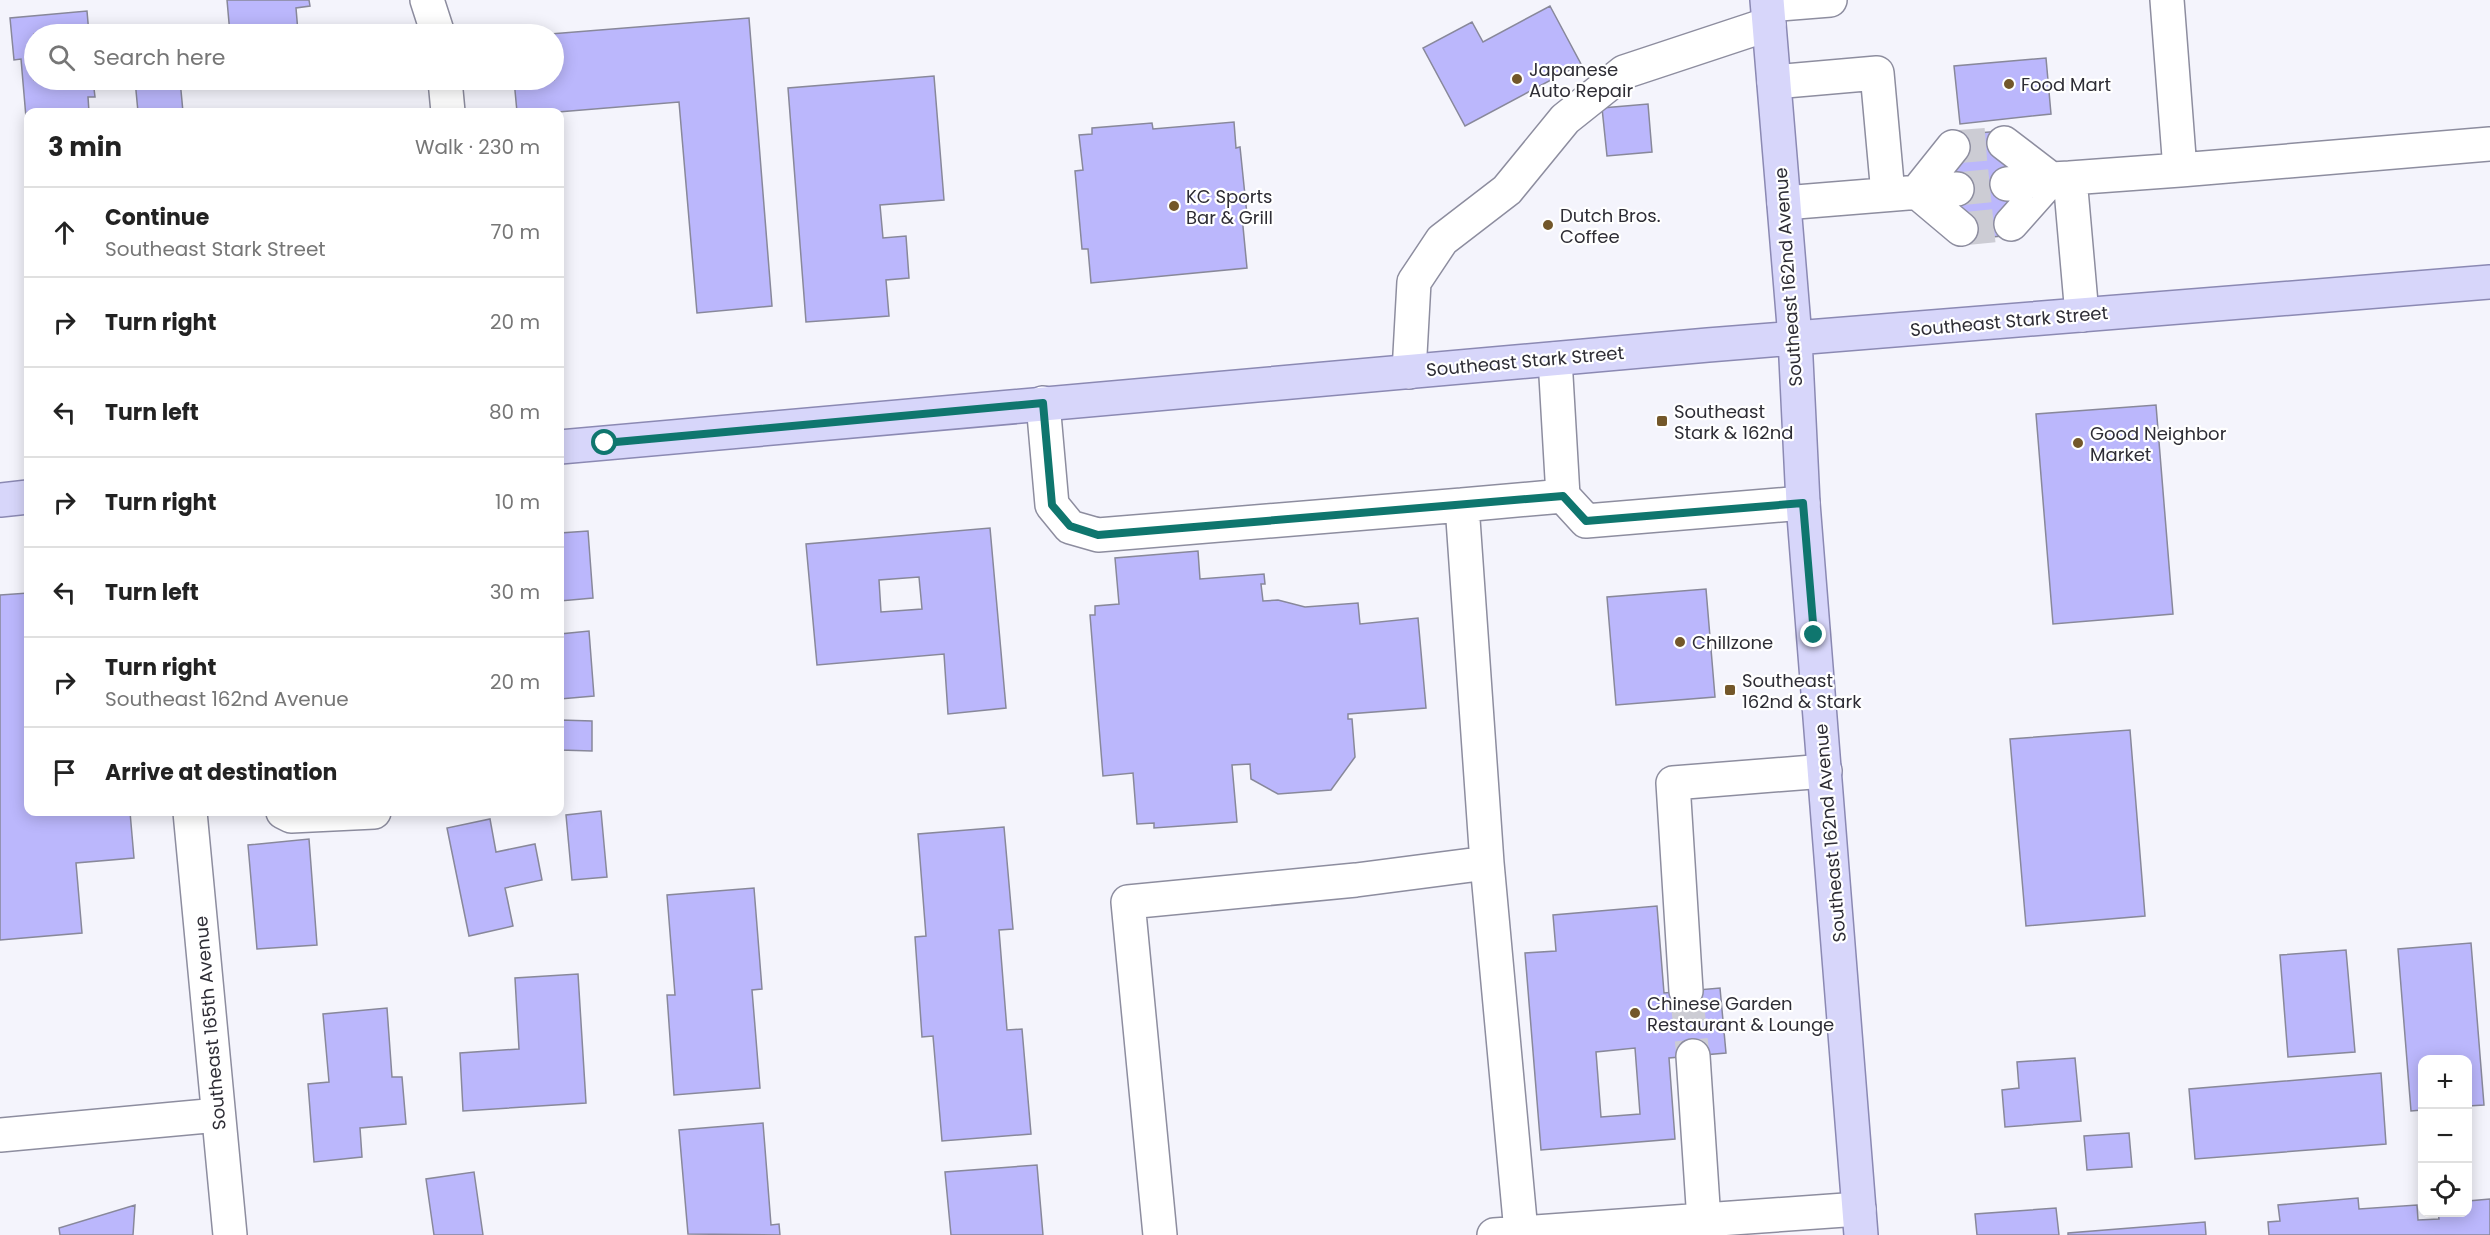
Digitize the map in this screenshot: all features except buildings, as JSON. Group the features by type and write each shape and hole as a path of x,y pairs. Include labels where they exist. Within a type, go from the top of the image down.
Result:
{"main road":[{"name":"Southeast 162nd Avenue","path":"1768,10 1795,338 1803,503 1860,1222"},
{"name":"Southeast Stark Street","path":"564,447 1795,338 2490,282"},
{"path":"0,500 24,497"}],"street":[{"path":"427,0 435,24"},
{"path":"1409,372 1414,282 1442,240 1507,190 1565,119 1624,72 1768,10 1830,0"},
{"path":"2168,0 2180,170"},
{"path":"1774,82 1877,73 1903,193 1961,229"},
{"path":"446,90 448,108"},
{"path":"2004,143 2061,179 2082,315"},
{"path":"2007,184 2490,144"},
{"path":"1903,193 1953,147"},
{"path":"2011,224 2061,179"},
{"path":"1784,203 1957,189"},
{"path":"1555,359 1563,496 1586,521 1803,503"},
{"path":"1043,403 1052,505 1070,526 1098,535 1563,496"},
{"path":"1462,505 1487,863 1507,1234 1704,1221 1860,1222"},
{"path":"1686,991 1673,783 1825,771"},
{"name":"Southeast 165th Avenue","path":"190,816 230,1235"},
{"path":"1160,1235 1128,902 1356,880 1487,863"},
{"path":"1693,1056 1704,1221"},
{"path":"0,1135 218,1115"}],"tunnel":[{"path":"1953,147 2004,143"},
{"path":"1957,189 2007,184"},
{"path":"1961,229 2011,224"},
{"path":"1686,991 1693,1056"}],"place":[{"name":"Japanese Auto Repair","path":"1517,79"},
{"name":"Food Mart","path":"2009,84"},
{"name":"KC Sports Bar & Grill","path":"1174,206"},
{"name":"Dutch Bros. Coffee","path":"1548,225"},
{"name":"Southeast Stark & 162nd","path":"1662,421"},
{"name":"Good Neighbor Market","path":"2078,443"},
{"name":"Chillzone","path":"1680,642"},
{"name":"Southeast 162nd & Stark","path":"1730,690"},
{"name":"Chinese Garden Restaurant & Lounge","path":"1635,1013"}],"route":[{"path":"605,443 1043,403 1052,505 1070,526 1098,535 1563,496 1586,521 1803,503 1814,635"}]}
